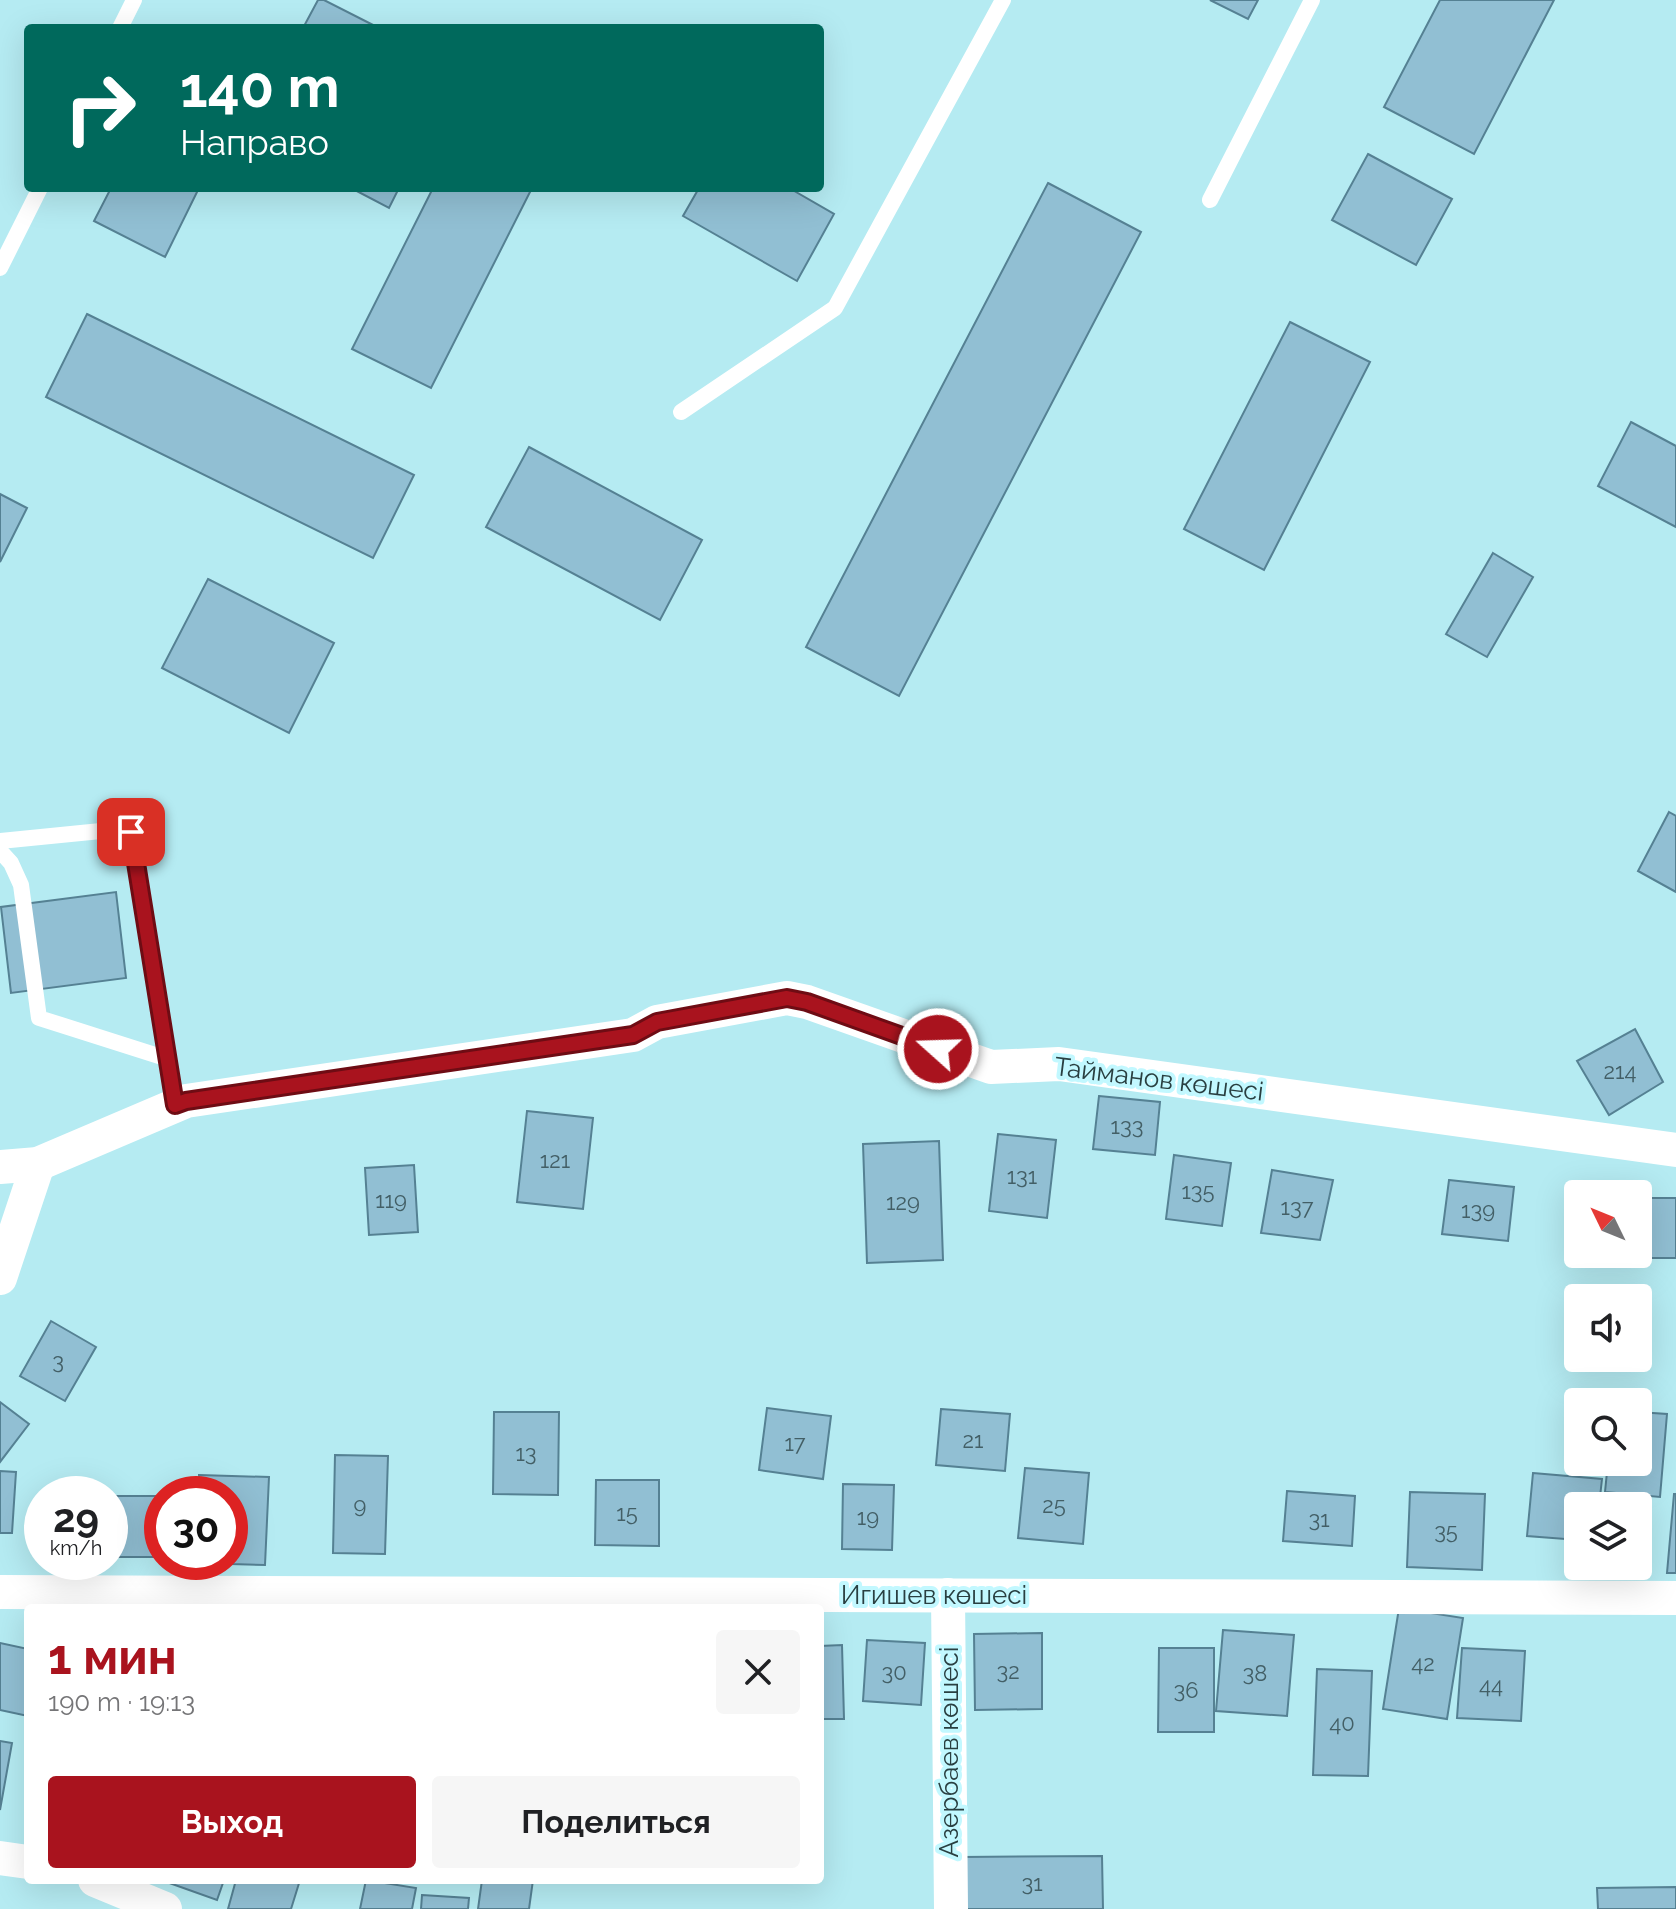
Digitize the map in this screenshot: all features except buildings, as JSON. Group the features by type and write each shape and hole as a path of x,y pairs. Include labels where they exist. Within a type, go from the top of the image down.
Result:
{"street":[{"name":"Тайманов көшесі","path":"0,1167 38,1164 175,1105 202,1098 633,1035 657,1022 787,998 807,1002 991,1067 1059,1064 1676,1150"},
{"path":"0,1278 38,1164"},
{"name":"Игишев көшесі","path":"0,1592 1676,1598"},
{"name":"Азербаев көшесі","path":"948,1595 951,1909"},
{"path":"0,1858 24,1861"},
{"path":"105,1884 165,1909"}],"lane":[{"path":"122,24 134,0"},
{"path":"681,412 835,308 1003,0"},
{"path":"1210,200 1312,0"},
{"path":"0,268 38,192"},
{"path":"0,841 121,829 131,832 175,1105"},
{"path":"0,851 11,863 21,885 39,1018 168,1059"}],"route":[{"path":"131,832 175,1105 633,1035 657,1022 787,998 807,1002 938,1049"}]}
